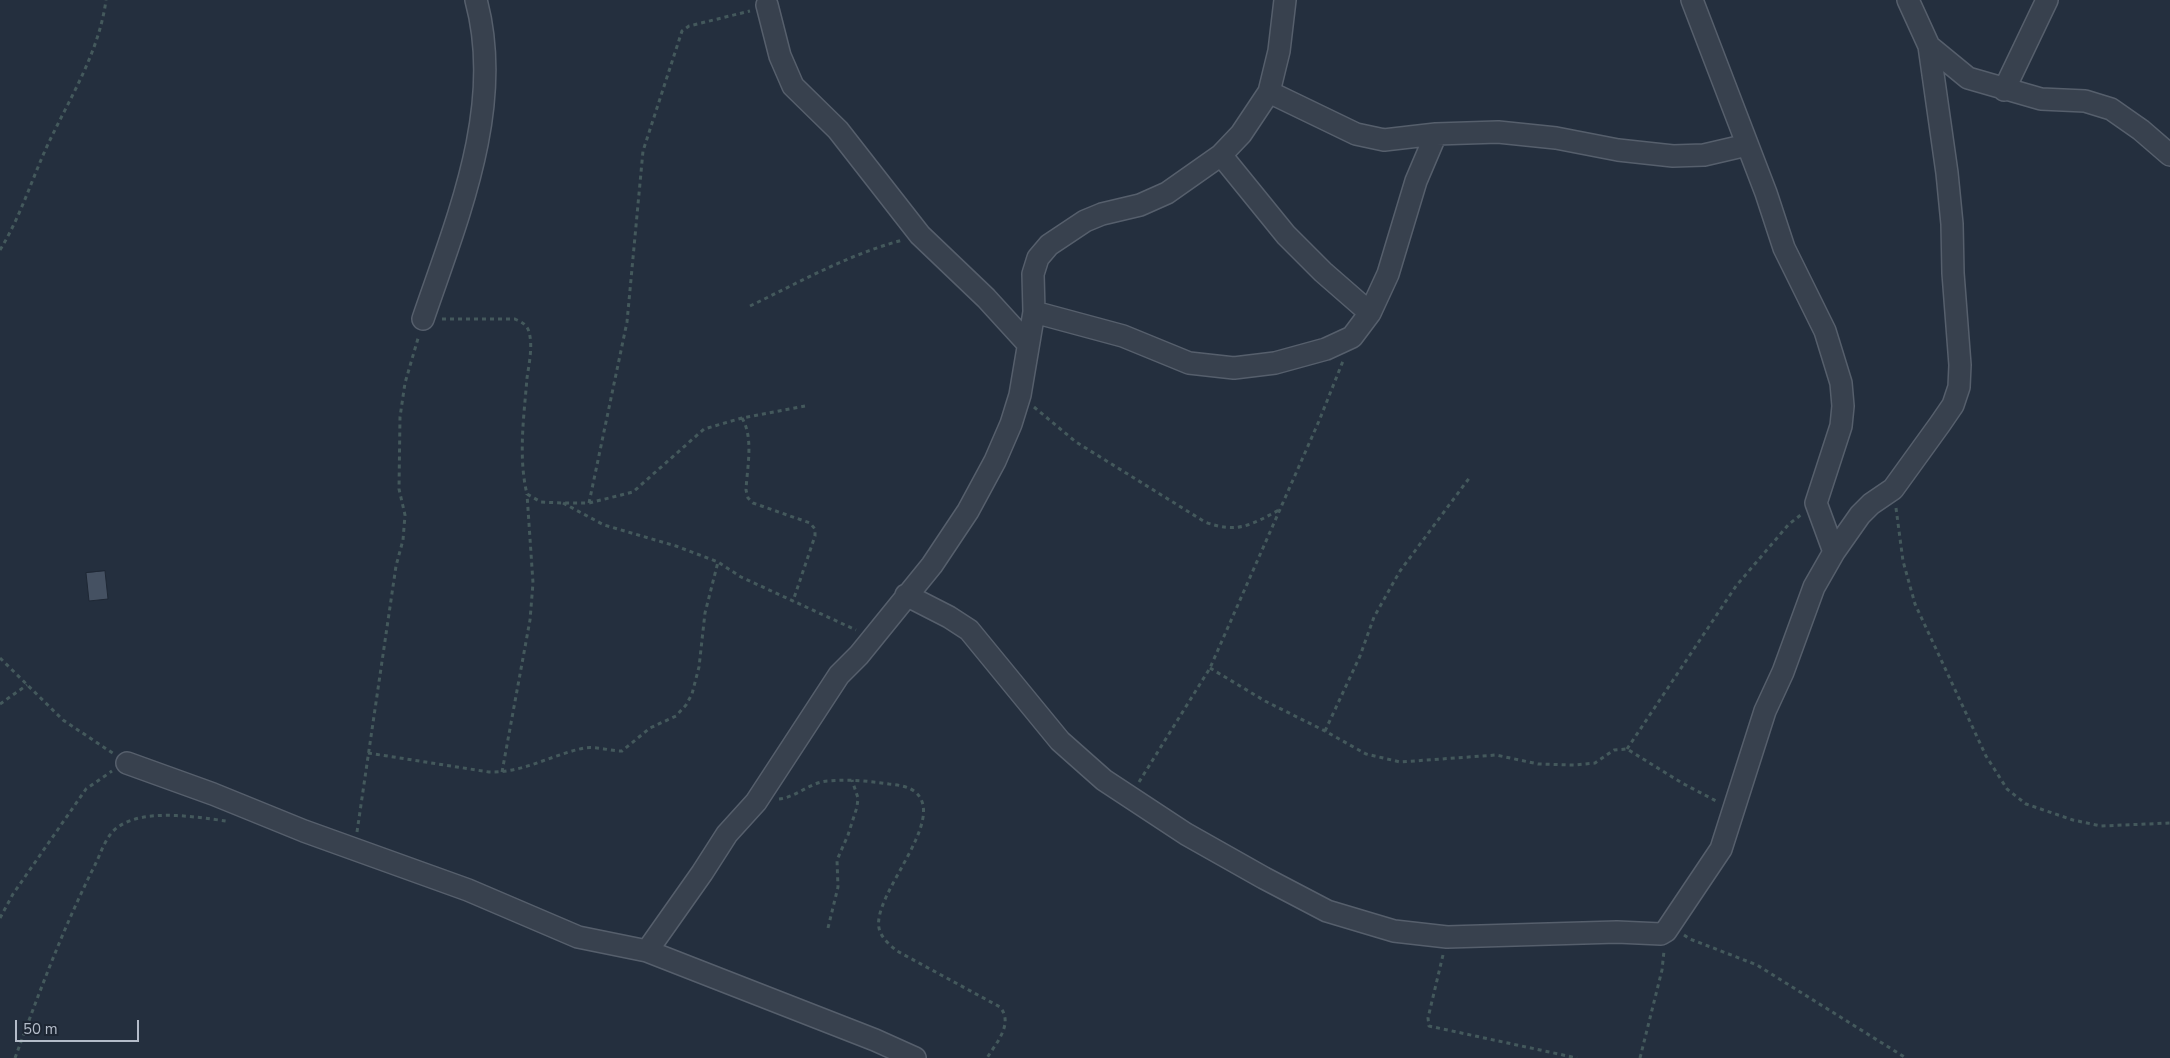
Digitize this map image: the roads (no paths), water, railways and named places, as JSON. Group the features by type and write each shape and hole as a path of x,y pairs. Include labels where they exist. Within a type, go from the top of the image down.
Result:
{"street":[{"path":"423,319 471,175 479,142 484,69 481,25 476,0"},
{"path":"647,951 727,834 756,802 839,675 873,638 932,565 968,511 996,461 1020,395 1034,312 1033,274 1038,258 1049,245 1085,221 1102,214 1140,205 1167,193 1222,155 1241,134 1269,92 1279,51 1285,0"},
{"path":"1692,0 1784,248 1811,298 1825,331 1841,383 1843,406 1841,426 1816,503 1834,552"},
{"path":"906,595 949,616 969,630 1060,741 1104,780 1186,834 1327,911 1394,931 1447,937 1617,932 1660,934 1669,928 1721,849 1765,711 1783,672 1814,587 1834,552 1860,515 1871,504 1893,489 1949,411 1959,387 1960,365 1954,299 1952,224 1947,173 1929,46 1908,0"},
{"path":"2004,90 2047,0"},
{"path":"768,5 780,56 793,86 838,130 920,235 986,298 1028,344"},
{"path":"1929,46 1968,78 2004,90 2041,99 2085,101 2111,109 2142,130 2170,155"},
{"path":"1269,92 1356,134 1384,140 1436,134 1498,132 1556,138 1618,150 1672,156 1704,155 1747,145"},
{"path":"1034,312 1123,336 1189,363 1234,368 1275,363 1326,349 1352,338 1370,313 1388,274 1416,181 1436,134"},
{"path":"1222,155 1286,235 1322,272 1370,313"},
{"path":"127,763 214,794 355,850 468,890 578,937 647,951 875,1040 915,1058"}]}
